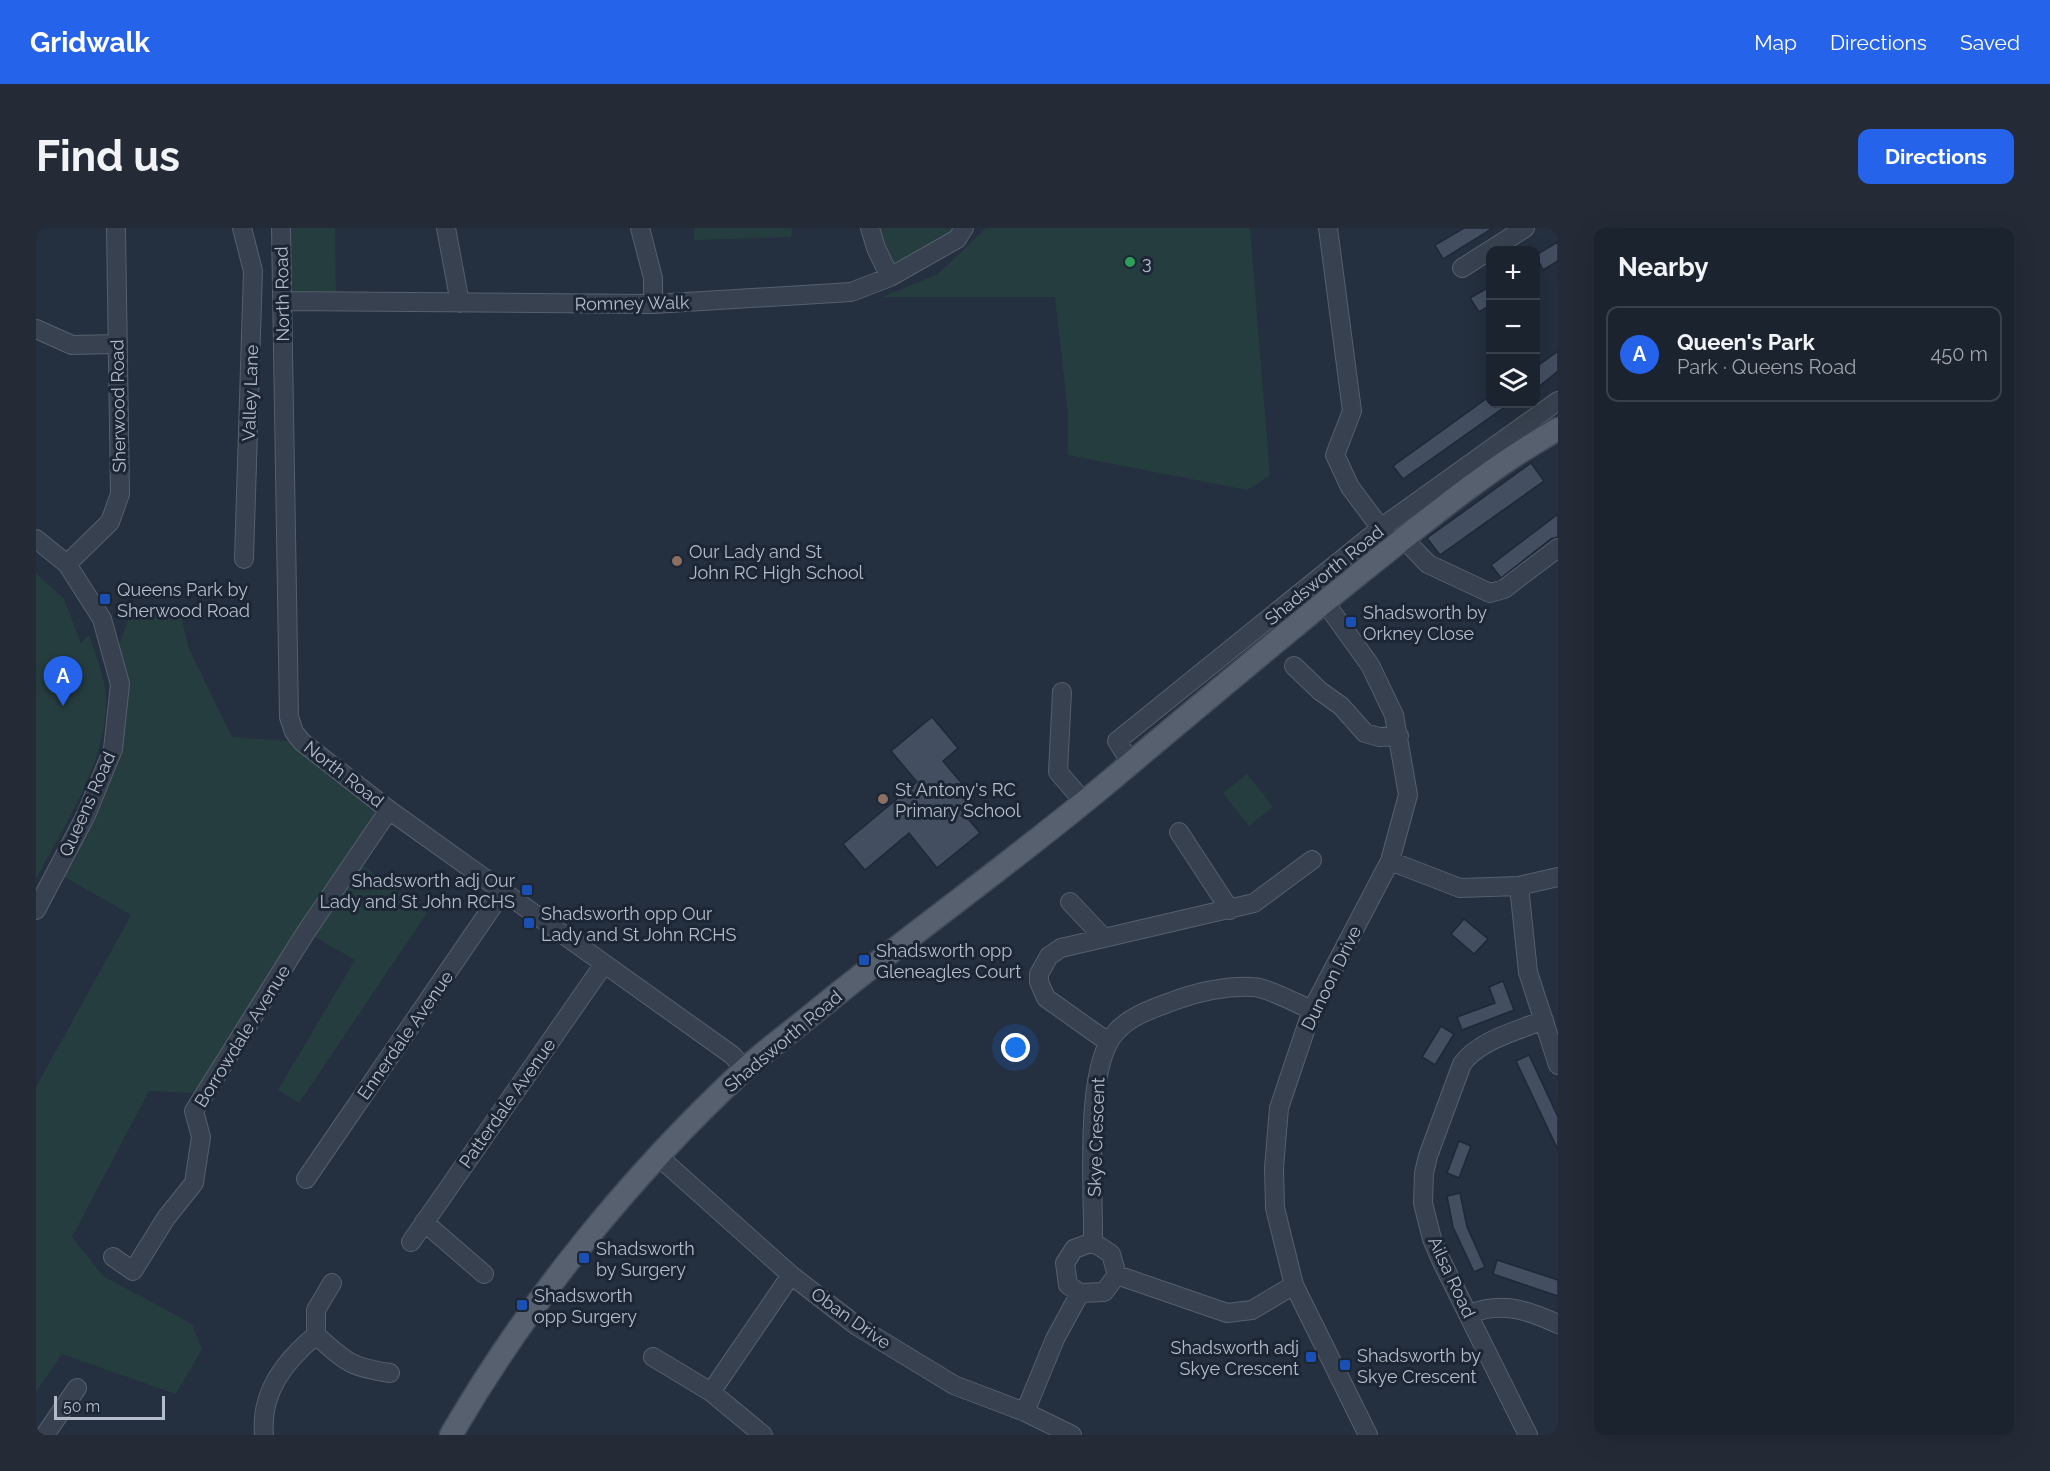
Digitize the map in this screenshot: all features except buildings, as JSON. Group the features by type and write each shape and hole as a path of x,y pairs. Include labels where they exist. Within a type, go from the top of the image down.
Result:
{"main road":[{"name":"Shadsworth Road","path":"451,1435 523,1320 579,1249 659,1157 745,1069 916,930 1131,763 1324,600 1393,537 1525,447 1558,429"}],"street":[{"name":"Sherwood Road","path":"67,564 110,522 120,494 116,228"},
{"name":"Valley Lane","path":"242,228 253,271 244,559"},
{"name":"North Road","path":"281,228 289,717 294,732 302,742 389,810 732,1055 745,1069"},
{"path":"446,228 460,303"},
{"path":"640,228 653,278 653,304"},
{"path":"870,228 876,248 890,277"},
{"name":"Romney Walk","path":"282,301 653,304 851,292 890,277 957,239 964,228"},
{"path":"1328,228 1352,411 1335,455 1350,487 1393,537 1428,564 1490,593 1504,589 1558,548"},
{"path":"1462,268 1525,228"},
{"path":"36,328 72,345 117,344"},
{"name":"Shadsworth Road","path":"1131,763 1117,741 1393,537 1558,401"},
{"name":"Queens Road","path":"36,538 67,564 102,619 120,684 113,749 86,815 36,910"},
{"name":"Dunoon Drive","path":"1324,600 1370,665 1394,715 1408,795 1390,861 1312,1010 1279,1108 1274,1168 1275,1208 1286,1264 1294,1285 1368,1435"},
{"path":"1294,666 1320,691 1341,706 1365,733 1379,737 1399,736"},
{"path":"1062,692 1058,772 1084,801"},
{"name":"Borrowdale Avenue","path":"113,1257 133,1271 166,1218 194,1183 201,1137 194,1111 306,932 389,810"},
{"path":"1179,832 1230,910"},
{"path":"1108,1042 1046,998 1039,982 1042,968 1055,951 1102,936 1254,903 1312,860"},
{"path":"1390,861 1460,888 1519,886 1558,877"},
{"path":"1519,886 1528,972 1558,1065"},
{"name":"Ennerdale Avenue","path":"306,1179 503,891"},
{"path":"1070,902 1102,936"},
{"name":"Patterdale Avenue","path":"411,1242 604,964"},
{"name":"Skye Crescent","path":"1093,1242 1094,1091 1100,1061 1108,1042 1117,1030 1143,1012 1195,994 1254,986 1312,1010"},
{"name":"Ailsa Road","path":"1528,1435 1432,1239 1423,1203 1424,1173 1462,1064 1468,1056 1491,1042 1544,1020"},
{"name":"Oban Drive","path":"659,1157 792,1275 857,1326 954,1385 1025,1412 1072,1435"},
{"path":"423,1222 484,1274"},
{"path":"1093,1242 1111,1254 1117,1275 1104,1292 1080,1293 1068,1285 1065,1263 1074,1249 1093,1242"},
{"path":"711,1392 792,1275"},
{"path":"1117,1275 1227,1313 1252,1310 1294,1285"},
{"path":"332,1283 316,1310 316,1335 347,1363 362,1369 390,1373"},
{"path":"1025,1412 1055,1339 1080,1293"},
{"path":"1470,1314 1483,1309 1506,1307 1535,1314 1558,1324"},
{"path":"264,1435 267,1401 275,1378 289,1358 316,1335"},
{"path":"653,1357 711,1392 763,1435"},
{"path":"45,1435 77,1388"}],"green space":[{"path":"281,228 335,228 336,302 282,301"},
{"path":"694,228 792,228 791,237 694,240"},
{"path":"872,228 964,228 890,277"},
{"path":"986,228 1250,228 1270,476 1247,490 1068,455 1068,412 1055,297 882,297 938,274"},
{"path":"36,573 64,599 81,643 89,635 101,672 106,710 97,755 80,798 36,879"},
{"path":"134,605 180,611 189,649 232,737 302,742 389,810 358,862 427,913 299,1103 278,1090 355,960 313,936 217,1094 149,1091 72,1237 103,1276 192,1324 202,1349 176,1394 62,1354 36,1392 36,1087 131,915 56,872 113,749 113,661"},
{"path":"1247,774 1273,807 1249,826 1223,793"}],"place":[{"name":"3","path":"1130,262"},
{"name":"Our Lady and St John RC High School","path":"677,561"},
{"name":"Queens Park by Sherwood Road","path":"105,599"},
{"name":"Shadsworth by Orkney Close","path":"1351,622"},
{"name":"Queen's Park","path":"63,706"},
{"name":"St Antony's RC Primary School","path":"883,799"},
{"name":"Shadsworth adj Our Lady and St John RCHS","path":"527,890"},
{"name":"Shadsworth opp Our Lady and St John RCHS","path":"529,923"},
{"name":"Shadsworth opp Gleneagles Court","path":"864,960"},
{"name":"Shadsworth by Surgery","path":"584,1258"},
{"name":"Shadsworth opp Surgery","path":"522,1305"},
{"name":"Shadsworth adj Skye Crescent","path":"1311,1357"},
{"name":"Shadsworth by Skye Crescent","path":"1345,1365"}]}
